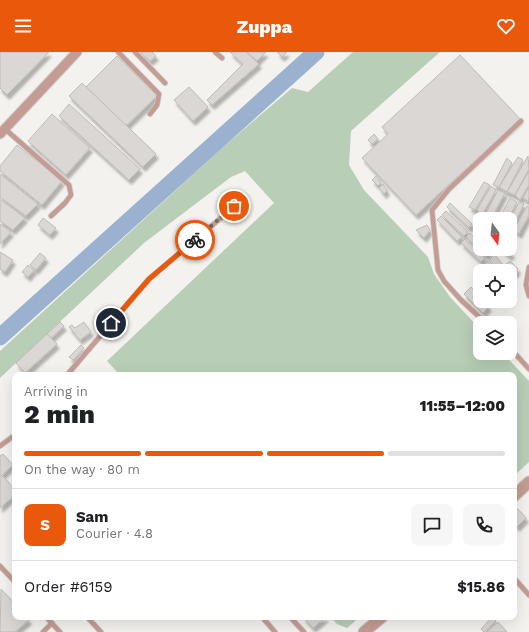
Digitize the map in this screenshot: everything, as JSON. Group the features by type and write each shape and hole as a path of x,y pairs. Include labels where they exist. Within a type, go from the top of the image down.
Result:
{"street":[{"path":"2,131 76,52"},
{"path":"517,493 529,482"},
{"path":"364,632 378,620"}],"lane":[{"path":"118,52 158,94 157,105 150,114"},
{"path":"135,52 165,83"},
{"path":"215,52 222,58"},
{"path":"478,316 444,282 438,270 432,210 449,189 521,121"},
{"path":"2,131 69,185 71,195 52,216"},
{"path":"70,372 149,279 234,206"},
{"path":"529,267 526,285 529,296"},
{"path":"517,355 529,368"},
{"path":"0,446 12,438"},
{"path":"0,566 12,579"},
{"path":"517,581 529,595"},
{"path":"49,620 60,632"},
{"path":"90,620 101,632"},
{"path":"265,620 275,632"},
{"path":"293,620 304,632"},
{"path":"43,632 52,623"}],"green space":[{"path":"353,52 440,52 351,131 349,165 364,190 428,257 434,274 450,297 473,322 473,360 510,360 529,381 529,462 517,473 517,372 117,372 107,361 274,203 245,171 231,177 144,243 0,378 0,351 222,148 292,88 308,92"},
{"path":"333,620 356,620 347,628 337,624"}],"building":[{"path":"0,52 49,52 7,95 0,88"},
{"path":"140,52 152,52 156,56 150,61"},
{"path":"230,52 246,52 259,64 212,105 207,100 243,64"},
{"path":"247,52 266,52 257,61"},
{"path":"277,52 287,52 282,57"},
{"path":"460,55 520,119 416,215 362,158 388,134 382,127"},
{"path":"117,56 157,96 126,126 86,87"},
{"path":"82,83 156,154 143,167 69,96"},
{"path":"189,87 208,107 193,121 174,100"},
{"path":"69,104 140,169 129,180 59,116"},
{"path":"52,114 90,148 66,175 28,141"},
{"path":"374,134 378,139 372,144 368,140"},
{"path":"17,145 62,181 42,205 0,171 0,166"},
{"path":"528,156 529,169 515,195 507,192"},
{"path":"518,157 523,160 507,192 499,187"},
{"path":"507,158 512,163 499,187 493,185"},
{"path":"529,171 529,185 520,200 515,195"},
{"path":"0,174 38,204 26,216 0,197"},
{"path":"376,176 381,183 378,186 372,180"},
{"path":"484,182 490,185 475,210 469,207"},
{"path":"383,184 387,191 384,194 379,188"},
{"path":"491,186 496,190 484,212 479,212 477,210"},
{"path":"529,187 529,198 528,201 523,198"},
{"path":"498,190 505,193 495,212 487,212"},
{"path":"510,198 517,202 512,212 503,212"},
{"path":"0,199 25,218 13,230 0,221"},
{"path":"519,202 524,204 517,219 517,212 514,212"},
{"path":"450,203 472,224 469,228 447,207"},
{"path":"527,206 529,207 529,215 519,234 517,232 517,224"},
{"path":"446,211 468,232 464,236 442,215"},
{"path":"441,216 462,237 457,241 437,220"},
{"path":"43,218 56,228 50,235 38,225"},
{"path":"0,224 11,232 0,244"},
{"path":"427,225 430,230 424,238 416,230"},
{"path":"470,233 473,236 473,244 466,237"},
{"path":"465,239 473,247 473,254 461,243"},
{"path":"0,252 13,260 5,272 0,269"},
{"path":"40,253 46,258 36,270 30,265"},
{"path":"475,256 483,256 485,258 481,262"},
{"path":"493,256 496,256 502,264 492,264 489,261"},
{"path":"510,261 513,264 506,264"},
{"path":"28,265 34,270 28,277 22,272"},
{"path":"471,287 473,289 473,303 464,294"},
{"path":"478,308 488,308 483,313"},
{"path":"60,322 64,326 51,338 47,334"},
{"path":"84,322 91,332 80,340 69,327 72,325 75,328"},
{"path":"47,334 57,344 26,372 24,372 16,363"},
{"path":"81,345 84,348 73,360 69,357"},
{"path":"3,454 12,464 12,466 0,477 0,456"},
{"path":"3,476 12,486 12,498 0,508 0,479"},
{"path":"517,508 526,518 517,527"},
{"path":"1,589 12,601 12,620 29,620 15,632 0,632"},
{"path":"306,620 322,620 313,628"},
{"path":"489,620 496,621 484,632 481,629"},
{"path":"498,622 507,632 487,632"}],"waterway":[{"path":"0,337 316,52"}],"way so far":[{"path":"195,240 234,206"}],"route":[{"path":"111,323 149,279 195,240"}]}
